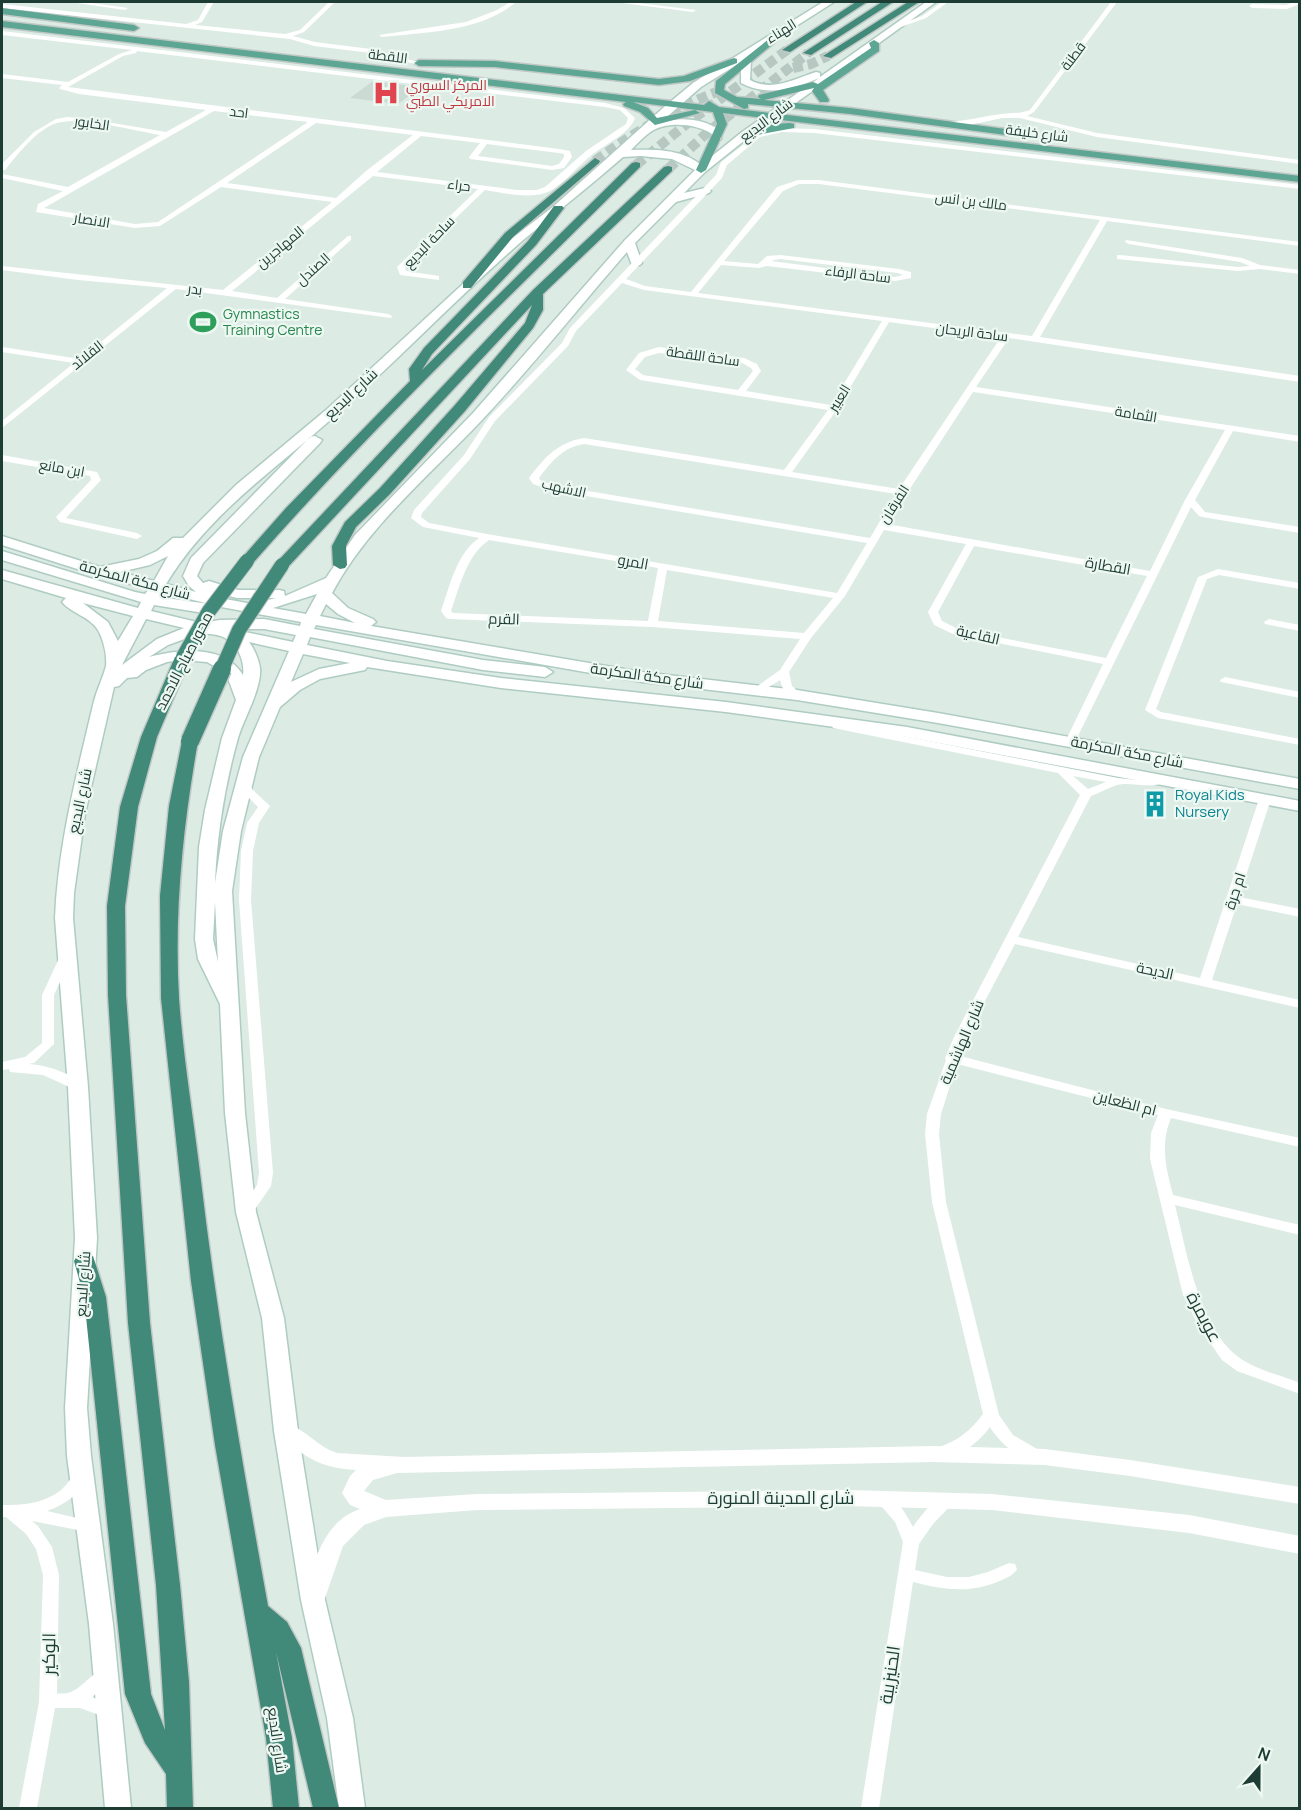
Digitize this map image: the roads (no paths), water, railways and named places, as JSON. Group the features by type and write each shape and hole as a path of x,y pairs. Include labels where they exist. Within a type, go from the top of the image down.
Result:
{"highway":[{"name":"الهناء","path":"787,50 862,2"},
{"path":"808,53 888,2"},
{"path":"828,56 914,2"},
{"path":"467,285 509,235 595,161"},
{"path":"417,382 636,165"},
{"name":"شارع البديع","path":"286,1809 279,1738 226,1445 200,1269 170,998 171,872 178,806 190,741 239,630 282,565 537,293 668,169"},
{"path":"417,382 415,369 428,351 532,243 558,208"},
{"path":"340,565 341,539 350,525 385,491 460,408 529,325 540,302 537,293"},
{"name":"محور صباح الاحمد","path":"179,1771 175,1671 167,1573 140,1323 117,994 117,906 122,848 129,807 149,737 164,699 196,632 220,595 291,511 417,382"},
{"path":"85,1261 95,1297 138,1694 144,1715 164,1754 179,1771 180,1809"},
{"path":"255,1610 278,1629 288,1648 326,1809"}],"main road":[{"name":"الهناء","path":"734,61 829,2"},
{"path":"746,62 745,81 756,86 775,87 808,79 845,62 931,2"},
{"path":"2,11 144,30 213,42"},
{"name":"اللقطة","path":"2,18 419,63 680,100 717,110 778,111"},
{"name":"اللقطة","path":"2,24 595,95 680,100 733,100 778,111"},
{"path":"751,109 733,100 718,88 724,78 784,30"},
{"path":"850,111 830,104 817,91 876,49 874,43"},
{"path":"419,63 495,64 659,82 686,79 734,61"},
{"name":"شارع البديع","path":"118,1809 111,1712 81,1477 76,1408 85,1261 78,1087 64,918 64,892 76,814 104,694 114,664 154,597 164,572 191,537 241,488 331,413 518,239 558,208 680,100 734,61"},
{"name":"شارع البديع","path":"352,1809 340,1718 313,1600 286,1431 273,1318 246,1212 232,1081 231,1008 223,891 232,831 244,781 289,647 307,626 340,565 360,538 464,431 629,243 701,170 746,134 845,62"},
{"path":"339,65 378,66 706,102 775,95 813,85"},
{"path":"309,71 372,69"},
{"path":"595,95 644,110 651,126"},
{"path":"620,154 644,153 684,158 694,162 701,170 722,124 717,110 706,102"},
{"path":"651,126 717,110 751,109 1083,148 1120,147"},
{"name":"شارع خليفة","path":"778,111 850,111 1299,171"},
{"name":"شارع خليفة","path":"778,111 947,137 1193,166 1299,183"},
{"path":"651,126 666,123 692,123 712,129 717,133 717,138"},
{"path":"746,134 790,126 902,137 947,137"},
{"path":"672,200 705,191"},
{"path":"629,243 636,263"},
{"path":"541,344 549,360"},
{"path":"331,413 323,433 210,544 196,561 190,576 205,593 251,616 483,665 588,676 642,677"},
{"path":"464,431 492,419"},
{"path":"98,571 142,563 160,556 221,500 241,488"},
{"name":"شارع مكة المكرمة","path":"2,540 98,571 154,597 201,628 226,629 289,647 387,666 492,682 807,717 937,737 1063,766 1164,780 1299,806"},
{"path":"2,555 197,609 226,629 245,647 252,668 244,701 230,738 214,810 208,847 204,939 207,959 213,975 231,1008"},
{"path":"192,570 198,578 221,590 237,594 273,594 308,587 328,577 340,565"},
{"name":"شارع مكة المكرمة","path":"2,574 21,581 229,607"},
{"path":"21,581 65,599 103,624 110,633 114,664"},
{"path":"226,629 251,616 328,586 335,607 351,617 375,625 477,645 494,653"},
{"path":"154,597 197,609 229,607"},
{"path":"251,616 289,647"},
{"name":"شارع مكة المكرمة","path":"307,626 642,677 797,695 1299,784"},
{"path":"104,694 128,665 142,653 171,637 201,628"},
{"path":"99,719 134,671 148,663 167,657 188,655 208,657 223,663 233,671 244,701"},
{"path":"266,719 290,689 317,673 336,669 387,666"},
{"path":"1034,766 1063,766"}],"street":[{"path":"73,2 97,11 183,27 200,25 211,2"},
{"path":"303,41 300,36 302,31 332,2"},
{"path":"382,34 475,22 496,14 513,2"},
{"path":"618,2 693,10"},
{"path":"898,26 924,17 945,2"},
{"name":"قطنة","path":"1033,115 1114,2"},
{"path":"1252,6 1287,7 1298,2"},
{"path":"2,6 79,15 111,7 125,8"},
{"name":"اللقطة","path":"200,25 371,51 419,63"},
{"path":"279,36 302,31"},
{"name":"اللقطة","path":"2,33 604,105 628,113 632,118 631,123 589,153 548,189"},
{"path":"118,47 123,51 121,55"},
{"path":"2,76 67,84 121,55 144,50"},
{"name":"احد","path":"67,84 62,87 63,89 212,109 315,121 485,142 564,152 568,154 568,157 561,166 552,168 473,157 485,142"},
{"name":"الانصار","path":"212,109 164,134 41,206 39,210 148,227 164,222 315,121"},
{"name":"شارع خليفة","path":"950,124 970,123 1002,116 1033,115 1097,135 1299,162"},
{"name":"الخابور","path":"2,168 47,125 57,120 79,120 164,134"},
{"name":"شارع خليفة","path":"782,130 831,132 1299,183"},
{"name":"شارع البديع","path":"426,525 416,518 417,512 467,457 492,419 567,342 573,330 705,191 720,174 724,164 762,134 782,130"},
{"name":"المهاجرين","path":"225,293 419,134"},
{"name":"حراء","path":"369,173 517,192 531,193 548,189"},
{"path":"2,176 70,190"},
{"name":"مالك بن انس","path":"692,295 780,189 798,182 819,182 1299,244"},
{"path":"219,184 336,200"},
{"name":"ساحة البديع","path":"436,278 404,273 401,267 483,188"},
{"path":"1035,339 1105,218"},
{"name":"الصندل","path":"279,300 348,238"},
{"path":"1129,242 1242,260 1260,267"},
{"path":"1157,260 1164,248"},
{"path":"1120,256 1238,269 1260,267 1299,272"},
{"name":"ساحة الرفاء","path":"720,263 754,266 765,263 891,279 909,276 899,271 780,257 770,258 765,263"},
{"name":"بدر","path":"2,268 225,293 388,316"},
{"name":"ساحة الريحان","path":"620,280 644,288 692,295 1035,339 1299,379"},
{"name":"القلائد","path":"2,425 174,287"},
{"name":"ساحة الريحان","path":"610,290 644,288"},
{"name":"العبير","path":"787,472 834,408 886,321"},
{"name":"الفرقان","path":"757,690 784,672 807,636 840,596 880,526 1006,336"},
{"path":"2,349 80,361"},
{"name":"ساحة اللقطة","path":"740,393 757,371 754,366 744,361 659,350 642,355 630,370 640,377 740,393 834,408"},
{"name":"الثمامة","path":"972,389 1299,440"},
{"path":"1151,574 1230,429"},
{"name":"الاشهب","path":"872,541 550,487 536,482 534,478 557,449 574,442 584,441 902,492"},
{"name":"ابن مانع","path":"2,458 93,474 96,480 61,517 63,520 137,536"},
{"path":"1190,500 1202,514 1299,530"},
{"name":"المرو","path":"426,525 840,596"},
{"name":"القطارة","path":"880,526 1151,574 1070,742"},
{"name":"القرم","path":"487,537 472,547 446,611 450,616 652,624 807,636"},
{"name":"القاعية","path":"971,543 933,612 938,623 957,632 1109,662"},
{"path":"652,624 663,567"},
{"path":"1299,586 1218,572 1203,577 1150,710 1158,716 1299,742"},
{"path":"1269,622 1299,628"},
{"path":"784,672 787,687 797,695"},
{"path":"1225,680 1299,695"},
{"path":"807,717 874,734 1034,766"},
{"path":"1063,766 1118,781 1137,783 1164,780"},
{"path":"1063,766 1086,794 1118,781"},
{"path":"244,781 247,790 264,806 254,823 247,851 245,900 266,1173 264,1186 246,1212"},
{"name":"شارع الهاشمية","path":"1044,1457 1019,1448 1001,1433 991,1415 937,1189 932,1134 934,1114 951,1058 1086,794"},
{"name":"ام جرة","path":"1205,982 1266,800"},
{"path":"1232,899 1299,913"},
{"name":"الديحة","path":"1010,939 1299,1004"},
{"path":"2,1068 29,1060 48,1044 50,1039 48,995 68,952"},
{"name":"ام الظعاين","path":"951,1058 1166,1113 1299,1143"},
{"path":"2,1068 42,1069 59,1075 78,1087"},
{"name":"عويمرة","path":"1166,1113 1158,1133 1157,1160 1190,1295 1216,1343 1227,1356 1242,1367 1299,1389"},
{"path":"1167,1198 1299,1230"},
{"path":"933,1455 959,1447 979,1433 991,1415"},
{"path":"286,1431 321,1456 337,1461 404,1465 933,1455 1044,1457 1130,1468 1299,1496"},
{"path":"384,1509 358,1499 353,1493 355,1482 364,1475 404,1465"},
{"path":"12,1512 63,1498 74,1488 81,1477"},
{"path":"882,1498 902,1519 911,1542"},
{"name":"شارع المدينة المنورة","path":"313,1600 333,1542 356,1519 384,1509 477,1502 882,1498 992,1502 1190,1524 1299,1545"},
{"name":"الحنيزيبة","path":"870,1809 911,1542 927,1520 948,1500"},
{"path":"12,1512 88,1526"},
{"name":"الوكير","path":"12,1512 32,1530 48,1557 51,1575 48,1702 28,1809"},
{"path":"906,1574 956,1586 968,1586 988,1580 1009,1569"},
{"path":"48,1702 74,1698 92,1688 107,1675"},
{"path":"74,1698 111,1712"}],"tunnel":[{"path":"636,165 689,122 787,50"},
{"path":"668,169 708,132 808,53"},
{"path":"793,68 811,64 828,56"},
{"path":"595,161 656,121 722,90"}],"place":[{"name":"المركز السوري الامريكي الطبي","path":"386,93"},
{"name":"Gymnastics Training Centre","path":"203,322"},
{"name":"Royal Kids Nursery","path":"1155,804"}]}
